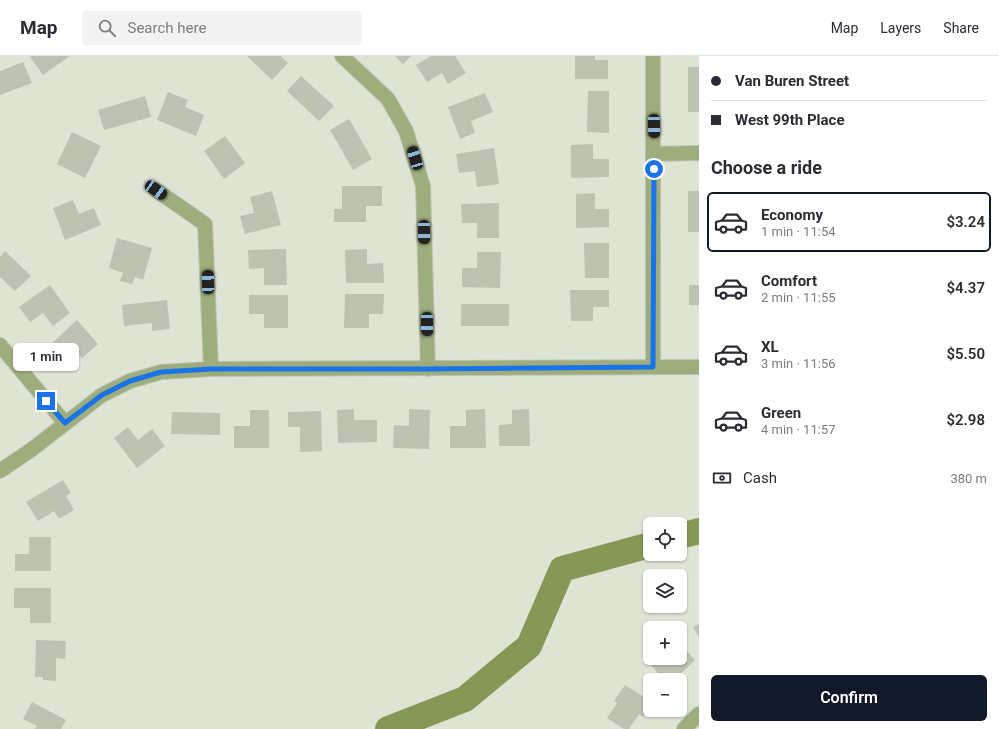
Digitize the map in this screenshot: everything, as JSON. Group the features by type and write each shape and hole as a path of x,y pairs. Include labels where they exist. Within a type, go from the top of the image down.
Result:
{"street":[{"path":"342,56 388,99 406,130 423,186 428,369"},
{"path":"653,56 653,367"},
{"path":"654,154 699,153"},
{"path":"156,190 205,224 211,369"},
{"path":"0,345 65,423"},
{"path":"0,471 31,450 102,395 130,381 161,372 211,369 699,367"},
{"path":"684,729 699,714"}],"building":[{"path":"70,56 43,75 30,57"},
{"path":"247,56 281,56 288,63 272,80"},
{"path":"395,56 411,56 403,64"},
{"path":"431,56 455,56 466,73 448,84 442,73 427,82 416,65"},
{"path":"575,56 595,56 595,60 608,60 608,79 575,79"},
{"path":"23,62 32,83 0,95 0,71"},
{"path":"688,67 699,67 699,112 688,112"},
{"path":"301,76 334,106 319,121 287,91"},
{"path":"588,91 609,91 609,133 587,132"},
{"path":"168,92 188,100 185,107 204,115 196,136 157,120"},
{"path":"485,93 493,112 471,121 475,133 460,139 448,107"},
{"path":"145,96 151,117 104,130 98,110"},
{"path":"349,119 372,159 353,170 330,130"},
{"path":"72,132 101,146 85,178 57,164"},
{"path":"225,136 245,163 224,179 204,151"},
{"path":"593,144 593,159 609,159 609,177 571,178 571,145"},
{"path":"494,148 499,184 477,187 475,171 459,173 456,154"},
{"path":"342,186 382,186 382,206 366,206 366,222 334,222 334,209 342,209"},
{"path":"272,191 281,225 245,234 240,216 254,213 250,197"},
{"path":"688,191 699,191 699,232 688,232"},
{"path":"595,193 595,209 609,209 609,227 576,228 576,194"},
{"path":"73,200 79,214 94,208 101,225 65,240 53,208"},
{"path":"499,203 499,238 477,238 477,223 462,223 461,204"},
{"path":"117,238 152,248 143,280 135,277 132,284 120,281 123,273 109,268"},
{"path":"584,243 609,243 609,278 585,278"},
{"path":"286,249 287,285 264,285 264,268 249,269 248,250"},
{"path":"367,249 367,264 383,263 384,283 346,283 345,250"},
{"path":"5,251 31,276 15,291 0,277 0,257"},
{"path":"477,252 501,252 500,288 462,287 462,268 477,268"},
{"path":"50,285 70,313 53,326 43,313 30,322 19,307"},
{"path":"689,285 699,285 699,305 689,305"},
{"path":"570,290 609,290 609,307 593,307 593,321 571,321"},
{"path":"345,294 384,294 383,314 369,314 369,328 344,328"},
{"path":"249,295 288,295 288,328 264,328 264,314 249,314"},
{"path":"167,300 170,329 152,331 152,323 124,326 122,305"},
{"path":"461,304 509,304 509,326 461,326"},
{"path":"77,320 98,344 82,358 72,345 60,356 50,345"},
{"path":"354,409 354,420 377,420 377,442 338,443 337,410"},
{"path":"409,409 430,410 429,449 393,448 394,425 409,426"},
{"path":"485,409 486,448 450,448 450,426 466,426 466,410"},
{"path":"529,409 530,446 499,446 499,425 512,424 512,410"},
{"path":"250,410 269,410 269,448 234,448 234,426 250,426"},
{"path":"321,411 322,451 300,452 300,427 288,427 288,412"},
{"path":"172,412 220,413 220,435 171,434"},
{"path":"128,427 138,440 152,429 165,446 137,468 114,438"},
{"path":"63,480 71,493 66,496 74,510 59,519 54,511 38,521 26,502"},
{"path":"29,537 51,537 51,571 15,571 15,554 29,554"},
{"path":"14,588 51,588 51,623 30,623 30,608 14,608"},
{"path":"699,624 699,637 693,627"},
{"path":"36,640 66,641 65,659 56,658 56,681 43,680 43,677 35,677"},
{"path":"687,651 695,660 681,673 658,673 651,665 687,665"},
{"path":"625,685 643,697 643,717 639,714 629,729 624,729 607,718 617,703 614,701"},
{"path":"32,702 66,720 61,729 35,729 37,726 23,719"}],"waterway":[{"path":"687,534 699,531"},
{"path":"388,729 465,699 529,646 562,569 643,547"}],"route":[{"path":"46,401 65,423 102,395 130,381 161,372 211,369 653,367 654,169"}]}
